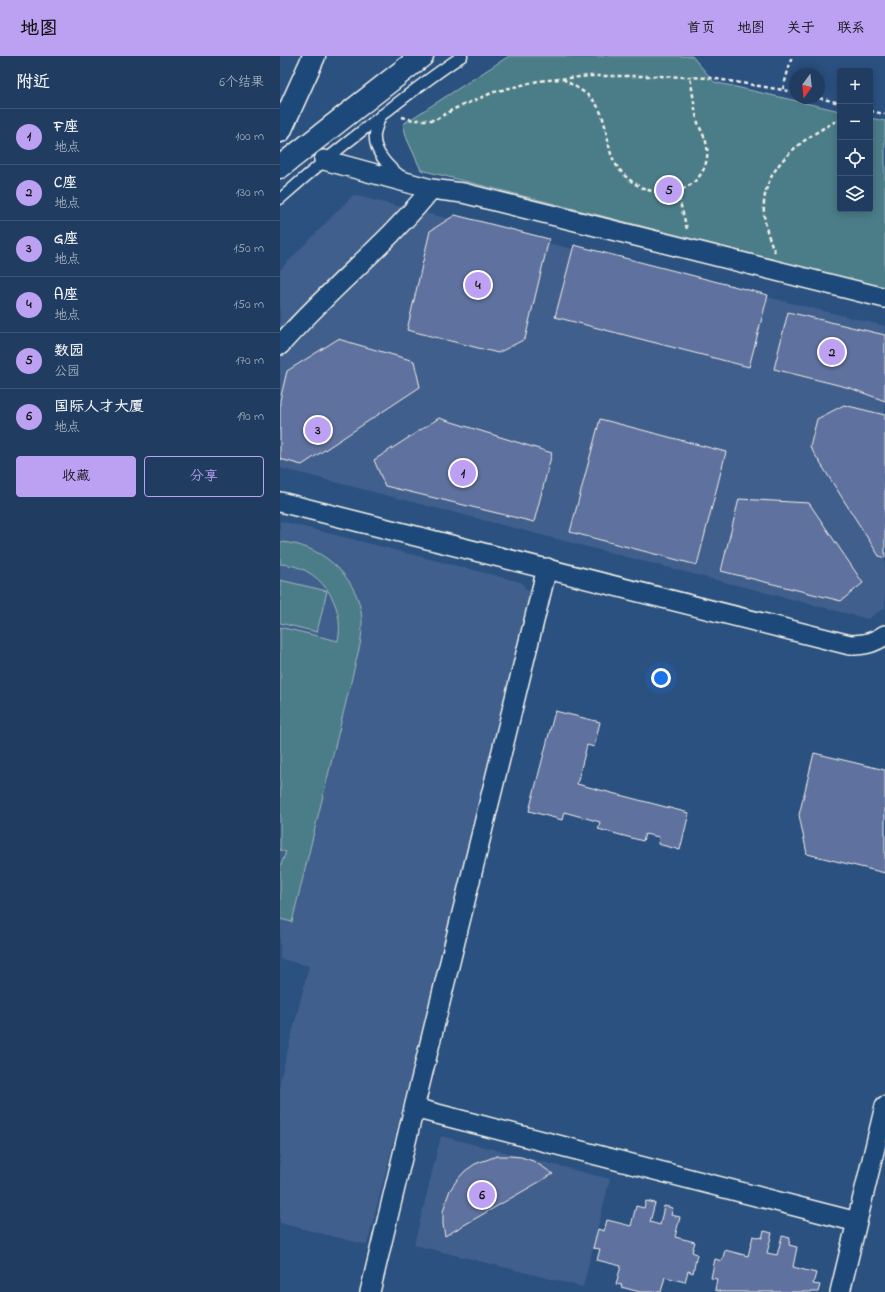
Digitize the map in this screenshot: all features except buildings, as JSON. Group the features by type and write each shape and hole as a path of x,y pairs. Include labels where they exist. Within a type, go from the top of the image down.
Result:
{"highway":[{"path":"280,131 314,56"},
{"path":"280,167 422,56"}],"street":[{"path":"324,160 431,189 463,193 885,298"},
{"path":"280,345 296,326 370,256 420,204 431,189"},
{"path":"280,502 850,645 875,642 885,635"},
{"path":"370,1292 547,568"},
{"path":"840,1292 857,1222 878,1162 885,1106"},
{"path":"414,1108 857,1222"}],"lane":[{"path":"280,199 324,160 381,115 462,56"},
{"path":"381,115 375,134 377,147 383,160 409,182"}],"path":[{"path":"783,89 792,56"},
{"path":"402,117 414,120 435,120 454,109 494,92 538,81 590,76 711,78 789,90"},
{"path":"563,79 580,89 594,101 602,116 612,156 624,175 643,189 657,193 677,191 693,183 700,176 705,166 708,154 703,133 698,124 690,77"},
{"path":"825,99 837,102"},
{"path":"873,112 885,114"},
{"path":"777,255 768,238 763,208 770,178 778,165 790,152 812,135 837,121"},
{"path":"677,191 688,232"}],"shaded area":[{"path":"353,195 885,326 885,608 868,619 280,468 280,270"},
{"path":"280,521 521,582 533,598 367,1245 280,1223 280,1081 309,966 280,959"},
{"path":"441,1136 610,1179 583,1287 414,1245"}],"green space":[{"path":"509,56 692,56 714,82 789,99 789,104 810,104 837,110 837,212 873,212 873,119 885,121 885,288 421,170 407,139 403,124"},
{"path":"280,542 308,548 321,555 343,573 351,584 357,597 362,620 360,645 292,922 280,919 280,867 286,852 280,850 280,627 338,641 339,627 338,614 333,601 327,589 318,579 307,571 294,566 280,564"},
{"path":"280,580 327,591 317,632 280,623"}],"place":[{"name":"数园","path":"669,190"},
{"name":"A座","path":"478,285"},
{"name":"C座","path":"832,352"},
{"name":"G座","path":"318,430"},
{"name":"F座","path":"463,473"},
{"name":"国际人才大厦","path":"482,1195"}]}
